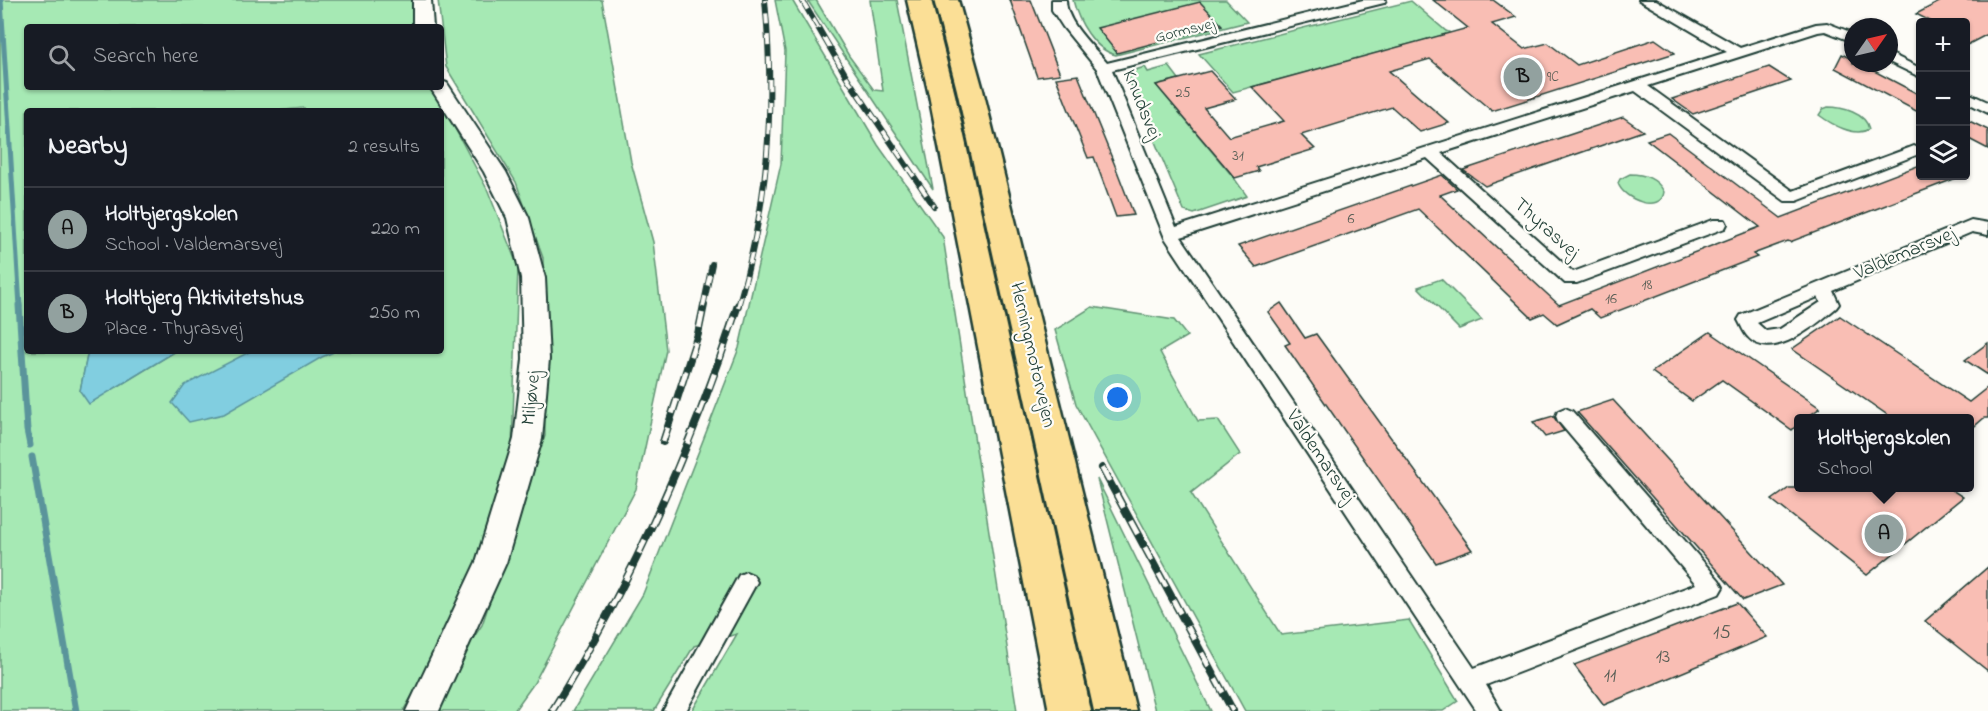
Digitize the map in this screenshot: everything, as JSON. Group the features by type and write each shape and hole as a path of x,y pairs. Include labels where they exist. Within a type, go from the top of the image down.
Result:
{"highway":[{"name":"Herningmotorvejen","path":"919,0 942,95 1070,711"},
{"name":"Herningmotorvejen","path":"946,0 970,90 1115,711"}],"street":[{"path":"422,0 423,24"},
{"name":"Knudsvej","path":"1059,0 1059,10 1070,27 1104,68 1171,234"},
{"name":"Gormsvej","path":"1104,68 1379,0"},
{"path":"1646,0 1737,52"},
{"path":"1171,234 1815,28 1827,27 1844,34"},
{"path":"1898,62 1918,72"},
{"path":"1637,85 1791,196 1914,151"},
{"name":"Miljøvej","path":"422,711 491,563 528,439 536,359 533,278 518,218 495,172 442,90"},
{"path":"1970,99 1988,108"},
{"name":"Thyrasvej","path":"1430,152 1571,279 1719,224"},
{"name":"Valdemarsvej","path":"1823,288 1971,226 1988,229"},
{"name":"Valdemarsvej","path":"1171,234 1490,711"},
{"path":"1469,681 1712,587 1565,416"},
{"path":"674,711 746,582"}],"green space":[{"path":"0,0 412,0 413,24 24,24 24,90 435,90 488,191 518,267 512,449 456,622 403,711 0,711"},
{"path":"438,0 602,0 631,162 653,242 666,350 636,489 534,683 514,711 425,711 482,625 545,436 543,258 516,182 446,67 444,24 441,24"},
{"path":"775,0 792,0 878,145 943,237 1017,711 692,711 737,634 694,646 654,711 573,711 643,594 739,348 781,164 785,51"},
{"path":"816,0 849,56 874,90 883,91 870,0 897,0 933,189 808,1"},
{"path":"1073,0 1226,0 1247,22 1116,55 1101,47 1088,34"},
{"path":"1411,1 1451,33 1233,92 1199,54"},
{"path":"1169,66 1179,79 1156,85 1247,196 1194,214 1184,211 1127,75 1129,72 1145,67 1148,72"},
{"path":"1840,108 1858,115 1867,123 1869,129 1857,132 1836,126 1819,115 1823,109"},
{"path":"1630,174 1645,176 1654,181 1664,192 1661,199 1649,203 1627,195 1618,183 1620,179"},
{"path":"1441,279 1482,320 1459,329 1418,287"},
{"path":"1092,307 1174,320 1187,336 1160,352 1198,421 1218,420 1240,454 1191,493 1281,635 1409,620 1458,701 1443,711 1245,711 1076,404 1055,330"},
{"path":"1097,479 1211,711 1155,711"}],"water":[{"path":"87,354 171,354 89,404 80,391"},
{"path":"245,354 329,354 224,414 189,422 172,403 185,385"}],"building":[{"path":"1010,0 1031,0 1060,74 1037,77"},
{"path":"1433,0 1493,0 1516,17 1492,24 1524,49 1548,43 1577,65 1655,39 1675,53 1492,111 1430,59 1389,71 1449,123 1420,132 1392,107 1301,135 1315,149 1256,167 1259,171 1235,178 1156,85 1210,71 1236,99 1204,108 1229,137 1284,121 1252,87 1468,28"},
{"path":"1943,0 1988,0 1988,34 1970,43 1970,18 1924,18 1916,14"},
{"path":"1200,2 1222,25 1117,53 1097,28"},
{"path":"1842,54 1844,55 1844,72 1876,72 1916,93 1916,111 1835,68"},
{"path":"1769,67 1791,81 1693,114 1672,99"},
{"path":"1078,75 1134,215 1116,217 1094,157 1088,158 1056,78"},
{"path":"1623,117 1643,131 1485,186 1463,170"},
{"path":"1970,121 1988,130 1988,149 1970,140"},
{"path":"1668,133 1781,218 1916,167 1916,180 1951,180 1753,254 1757,257 1600,318 1590,309 1557,324 1544,313 1532,318 1418,209 1256,267 1238,246 1442,175 1457,189 1440,195 1559,305 1760,227 1647,140"},
{"path":"1281,303 1305,338 1316,334 1472,550 1436,563 1285,345 1290,343 1268,312"},
{"path":"1840,316 1969,402 1988,387 1988,418 1984,418 1974,427 1974,414 1886,414 1792,349"},
{"path":"1710,332 1820,408 1812,414 1794,414 1792,430 1722,380 1692,401 1652,372"},
{"path":"1988,343 1988,375 1965,360"},
{"path":"1613,400 1782,585 1743,600 1577,412"},
{"path":"1553,416 1564,431 1545,437 1533,422"},
{"path":"1789,488 1794,488 1794,492 1955,492 1963,497 1867,575 1772,500"},
{"path":"1988,567 1988,671 1925,621"},
{"path":"1737,603 1767,637 1604,705 1574,665"}],"waterway":[{"path":"1,0 20,307"},
{"path":"19,305 27,430 30,445"},
{"path":"32,457 76,711"}],"railway":[{"path":"738,307 757,230 767,155 769,79 765,0"},
{"path":"802,0 848,79 934,206"},
{"path":"703,307 712,264"},
{"path":"663,442 698,334 704,305"},
{"path":"552,711 608,614 657,514 701,410 738,305"},
{"path":"1102,468 1233,711"}],"place":[{"name":"Holtbjerg Aktivitetshus","path":"1523,77"},
{"name":"Holtbjergskolen","path":"1884,534"}]}
